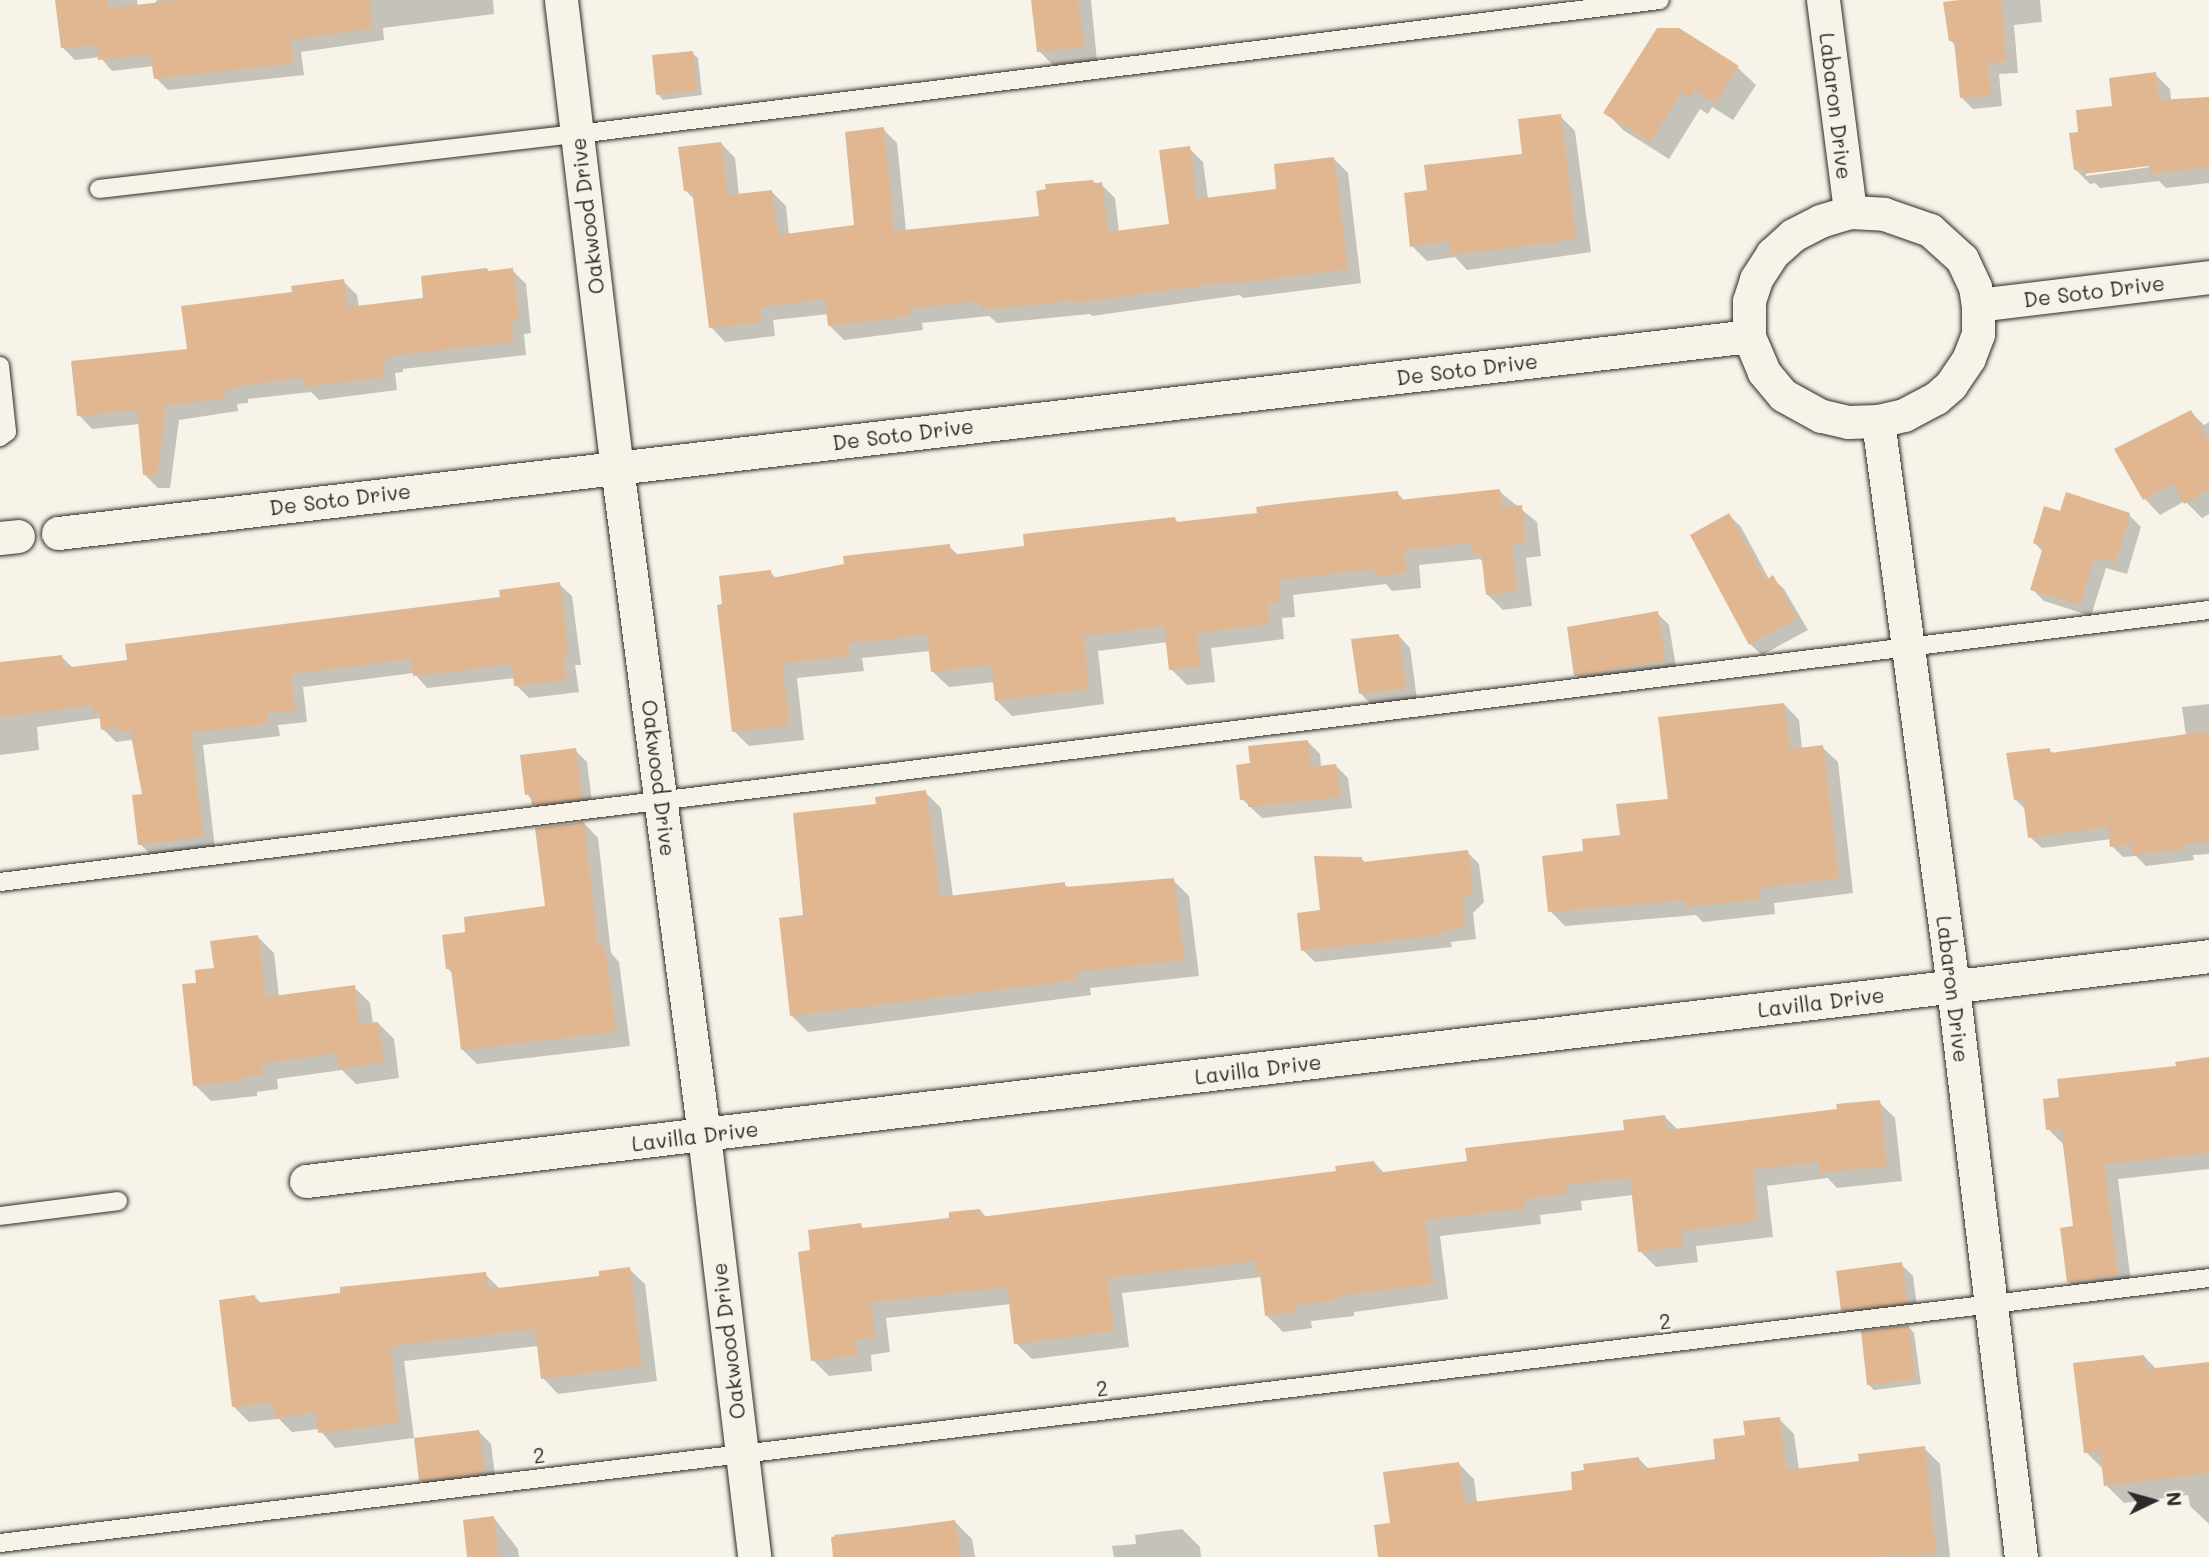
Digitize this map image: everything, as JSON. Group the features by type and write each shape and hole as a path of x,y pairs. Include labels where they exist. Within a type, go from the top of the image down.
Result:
{"street":[{"name":"Oakwood Drive","path":"561,0 617,467 704,1135 754,1557"},
{"name":"Labaron Drive","path":"1822,0 1850,212"},
{"path":"1850,212 1884,214 1930,230 1962,259 1975,286 1978,305 1978,334 1969,358 1951,385 1936,398 1904,415 1878,421 1848,422 1821,416 1783,394 1764,372 1749,337 1749,301 1756,279 1772,254 1793,235 1820,220 1850,212"},
{"name":"De Soto Drive","path":"1978,305 2209,277"},
{"name":"De Soto Drive","path":"58,533 1749,337"},
{"name":"Labaron Drive","path":"1878,421 1953,987 2021,1557"},
{"name":"Lavilla Drive","path":"306,1181 2209,956"}],"lane":[{"path":"99,189 578,134 1660,0"},
{"path":"0,366 7,432 0,437"},
{"path":"0,882 662,798 2209,610"},
{"path":"0,1216 118,1201"},
{"name":"2","path":"0,1543 2209,1279"}],"building":[{"path":"55,0 108,0 108,8 180,0 369,0 373,28 290,40 293,63 154,79 150,54 98,60 97,45 61,48"},
{"path":"1031,0 1078,0 1084,47 1037,52"},
{"path":"2001,0 2007,61 1988,63 1991,95 1960,98 1954,41 1949,41 1943,2"},
{"path":"1657,28 1679,28 1739,66 1715,103 1694,90 1690,98 1682,92 1650,142 1603,113"},
{"path":"693,51 697,90 656,95 652,55"},
{"path":"2156,72 2159,100 2209,97 2209,167 2150,174 2149,166 2083,174 2083,169 2074,170 2069,133 2078,132 2076,110 2112,106 2109,78"},
{"path":"1561,114 1576,237 1558,242 1450,255 1449,241 1410,247 1404,193 1427,190 1424,165 1522,154 1518,119"},
{"path":"884,127 894,231 1039,216 1036,191 1046,189 1045,184 1093,180 1094,184 1102,182 1108,232 1169,224 1159,150 1190,146 1197,199 1276,189 1274,164 1334,157 1348,269 1227,282 1076,303 1076,300 981,310 980,301 909,309 910,316 828,326 825,299 760,307 762,322 709,328 692,190 684,191 678,147 721,142 728,195 772,190 778,235 854,225 845,132"},
{"path":"487,268 488,271 513,268 519,320 511,321 514,342 390,356 390,359 382,360 384,377 304,387 303,378 235,386 235,389 224,391 225,398 166,406 157,475 143,475 137,410 77,416 71,361 187,349 181,306 292,292 291,286 344,279 348,307 423,298 421,276"},
{"path":"2191,410 2209,441 2209,490 2184,504 2173,484 2143,500 2114,449"},
{"path":"1500,489 1502,507 1522,505 1526,542 1512,543 1517,591 1486,595 1481,553 1472,554 1472,543 1404,550 1407,573 1375,576 1374,569 1278,580 1281,602 1267,603 1270,624 1197,633 1200,667 1169,670 1164,626 1084,636 1089,689 995,701 991,665 931,672 927,635 848,643 850,656 782,663 790,725 732,732 717,605 722,604 719,576 771,570 772,578 844,564 843,556 950,544 951,555 1024,546 1023,534 1175,517 1176,522 1257,513 1256,507 1285,503 1398,491 1399,500"},
{"path":"2066,492 2130,513 2115,563 2094,557 2080,605 2030,590 2043,547 2033,543 2044,506 2060,511"},
{"path":"1729,513 1766,580 1773,575 1797,618 1749,645 1690,535"},
{"path":"560,582 568,652 563,653 567,680 514,686 512,664 413,676 411,659 291,674 295,710 266,713 268,724 191,732 203,837 138,845 132,795 142,794 130,730 120,732 120,727 101,730 99,712 94,713 93,705 0,717 0,662 62,655 63,668 127,660 125,644 500,597 499,590"},
{"path":"1658,611 1666,661 1574,676 1567,627"},
{"path":"1399,634 1406,688 1359,694 1351,639"},
{"path":"1784,703 1790,749 1823,745 1839,878 1760,888 1761,899 1686,907 1685,900 1548,912 1542,856 1583,851 1582,839 1620,835 1616,804 1668,799 1658,717"},
{"path":"2209,731 2209,842 2183,844 2183,849 2133,855 2131,844 2110,847 2108,827 2028,838 2023,799 2014,800 2006,753 2050,748 2050,753"},
{"path":"1308,740 1311,767 1336,764 1341,797 1248,807 1248,799 1240,800 1236,765 1250,763 1248,746"},
{"path":"576,748 582,799 532,805 530,794 525,795 520,755"},
{"path":"926,790 940,897 1065,882 1065,887 1174,878 1184,960 1075,972 1076,980 790,1016 779,918 803,915 793,813 876,804 875,797"},
{"path":"584,822 598,946 605,946 616,1032 461,1050 451,969 446,969 442,935 465,932 464,917 545,906 535,828"},
{"path":"1468,850 1473,890 1462,901 1465,928 1440,931 1441,935 1301,951 1297,913 1320,910 1314,856 1362,857 1363,862"},
{"path":"258,935 266,997 355,985 359,1024 378,1022 384,1062 338,1069 336,1053 262,1064 263,1074 242,1077 242,1080 193,1086 182,984 196,983 195,970 214,968 210,941"},
{"path":"2209,1057 2209,1153 2104,1164 2118,1275 2067,1282 2060,1228 2073,1226 2061,1128 2046,1130 2043,1099 2059,1097 2057,1079 2176,1066 2175,1062"},
{"path":"1880,1100 1887,1166 1819,1173 1819,1162 1752,1170 1758,1221 1681,1231 1683,1246 1638,1252 1630,1178 1566,1185 1567,1194 1525,1199 1526,1208 1425,1220 1433,1284 1338,1296 1339,1300 1296,1305 1296,1312 1265,1316 1260,1273 1256,1273 1255,1261 1107,1278 1114,1331 1014,1344 1007,1287 871,1302 875,1337 856,1339 857,1355 811,1361 798,1252 810,1250 808,1230 861,1223 862,1228 949,1218 949,1212 980,1209 981,1217 1336,1171 1335,1166 1374,1161 1376,1173 1467,1161 1465,1148 1624,1130 1623,1120 1665,1115 1667,1130 1837,1109 1836,1104"},
{"path":"1902,1262 1907,1303 1841,1311 1836,1271"},
{"path":"630,1267 642,1366 541,1379 535,1329 390,1346 399,1423 318,1433 315,1412 275,1418 273,1403 232,1407 219,1300 255,1295 256,1303 340,1293 340,1287 486,1272 488,1289 599,1276 599,1271"},
{"path":"1909,1325 1916,1379 1867,1385 1861,1331"},
{"path":"2144,1355 2146,1369 2209,1362 2209,1473 2104,1486 2100,1452 2084,1453 2073,1363"},
{"path":"1780,1417 1786,1470 1859,1461 1858,1454 1925,1446 1936,1553 1907,1557 1903,1554 1873,1557 1378,1557 1374,1525 1390,1523 1383,1472 1459,1462 1465,1503 1572,1490 1571,1472 1584,1470 1583,1464 1639,1457 1641,1469 1715,1459 1713,1439 1745,1435 1743,1421"},
{"path":"479,1430 485,1473 419,1481 414,1438"},
{"path":"494,1516 498,1557 467,1557 463,1520"},
{"path":"955,1520 961,1557 833,1557 831,1537"}]}
